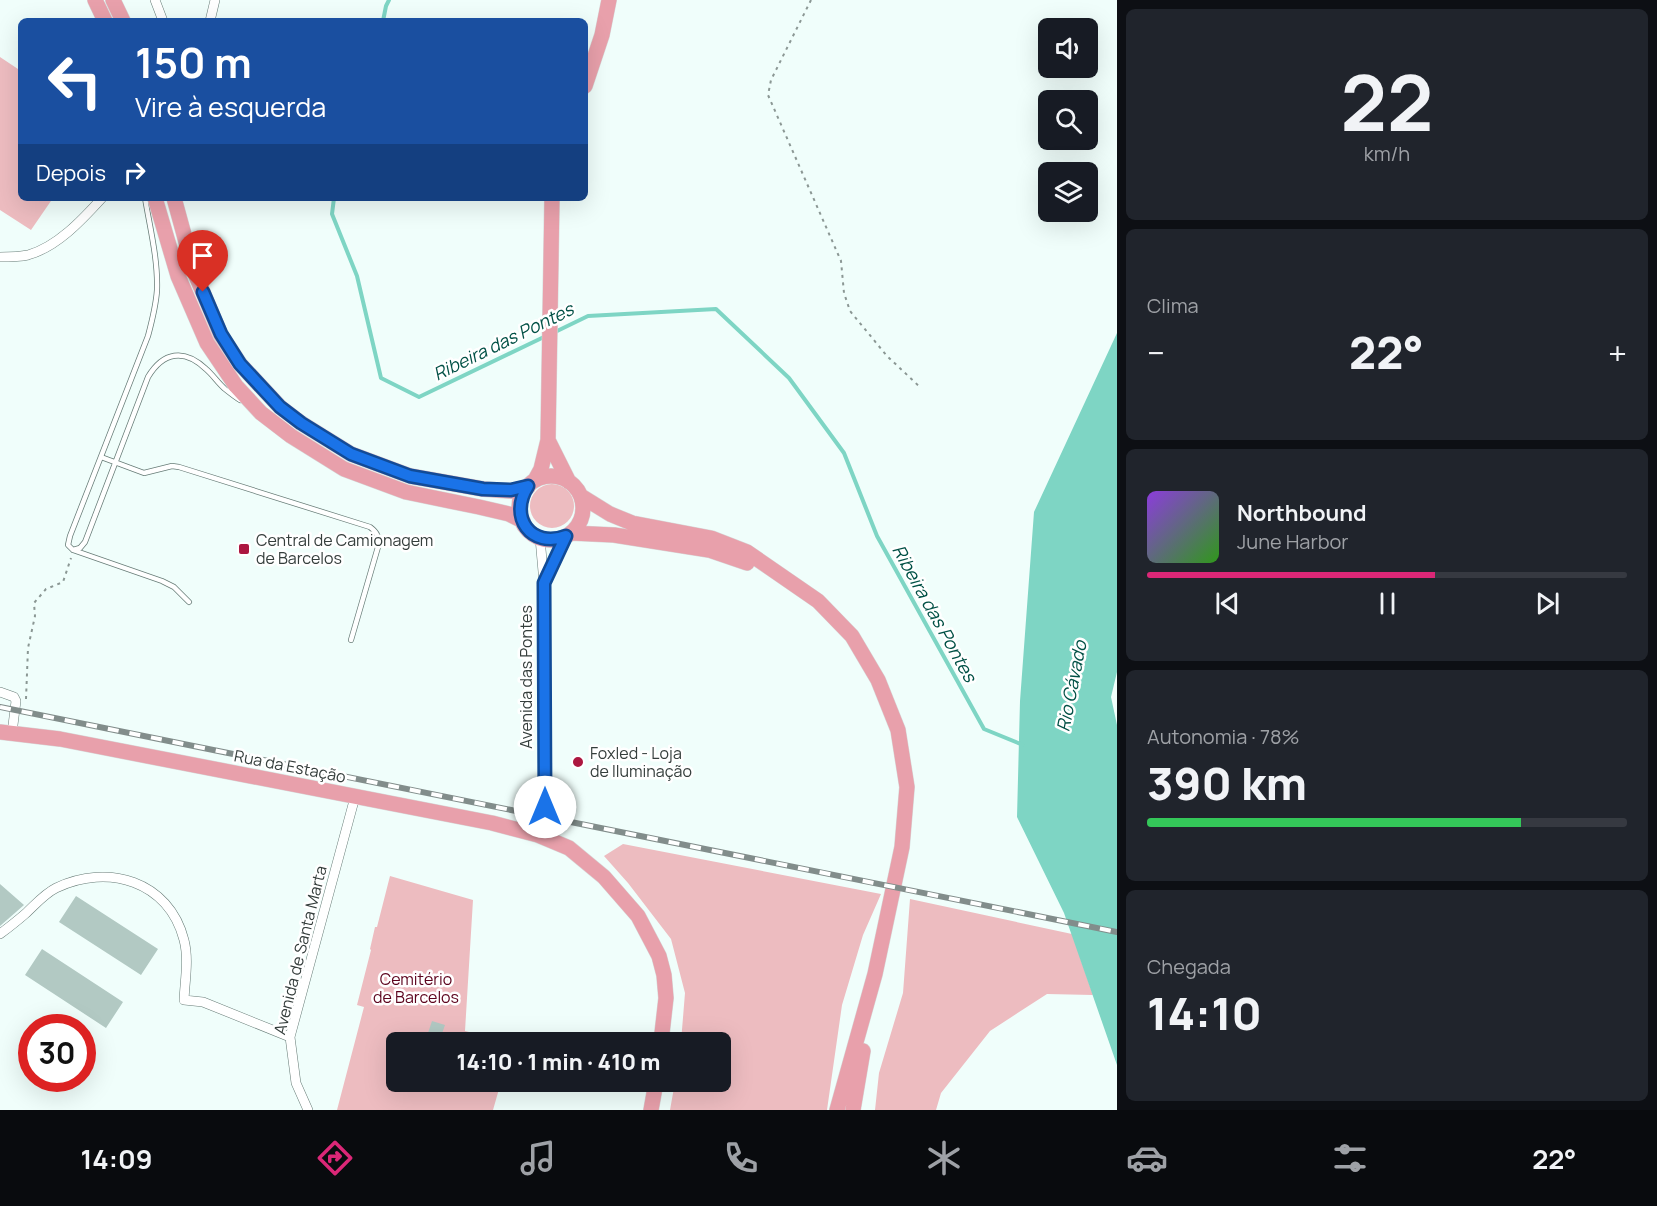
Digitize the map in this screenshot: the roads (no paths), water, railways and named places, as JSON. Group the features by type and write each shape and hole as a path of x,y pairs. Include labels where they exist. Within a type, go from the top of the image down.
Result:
{"main road":[{"path":"95,0 104,18"},
{"path":"113,0 122,18"},
{"path":"588,77 602,36 609,0"},
{"path":"156,201 178,276 207,343 236,386 261,414 344,469 406,492 489,509 509,514 523,521"},
{"path":"175,201 194,271 221,334 240,364 280,407 301,423 351,454 410,476 483,489 511,490 544,477 553,476 570,482"},
{"path":"552,201 548,440 541,469 523,494 520,513 533,534 549,540 559,539 568,535 580,522 581,496"},
{"path":"548,440 570,482 581,496 610,514 632,523 711,538 747,552 818,601 852,636 878,680 898,730 907,787 902,847 875,975 854,1110"},
{"path":"568,535 614,535 709,550 777,572"},
{"name":"Rua da Estação","path":"6,733 60,739 492,823 569,848 604,877 638,916 659,956 664,975 666,998 662,1032"},
{"path":"839,1107 875,975"},
{"path":"651,1110 654,1092"}],"street":[{"path":"155,0 162,18"},
{"path":"211,18 215,0"},
{"path":"0,257 26,255 42,250 71,228 99,201"},
{"name":"Avenida das Pontes","path":"544,583 568,535"},
{"name":"Avenida das Pontes","path":"540,538 544,583 545,807"},
{"path":"0,693 16,699 6,733"},
{"name":"Avenida de Santa Marta","path":"308,1110 296,1083 290,1037 355,797"},
{"path":"0,934 54,889 69,883 108,876 133,882 147,888 164,903 177,921 184,942 186,964 184,999 203,1002 290,1037"}],"lane":[{"path":"145,201 156,265 157,291 154,313 148,336 68,545 73,550 162,581 174,587 189,602"},
{"path":"73,550 80,548 85,542 148,377 162,359 172,356 192,359 204,367 224,388 261,414"},
{"path":"101,458 144,473 172,466 179,467 370,527 379,538 378,548 351,640"}],"water":[{"name":"Rio Cávado","path":"1117,333 1117,672 1111,697 1117,725 1117,1065 1064,913 1017,817 1020,701 1034,512"}],"waterway":[{"name":"Ribeira das Pontes","path":"384,18 389,0"},
{"name":"Ribeira das Pontes","path":"334,201 332,214 357,276 381,378 419,397 546,336"},
{"name":"Ribeira das Pontes","path":"553,333 588,316 716,309 789,378 844,453 877,536 984,729 1023,745"}],"railway":[{"path":"0,707 1117,932"}],"place":[{"name":"Central de Camionagem de Barcelos","path":"244,549"},
{"name":"Foxled - Loja de Iluminação","path":"578,762"}],"park label":[{"name":"Cemitério de Barcelos","path":"416,988"}]}
